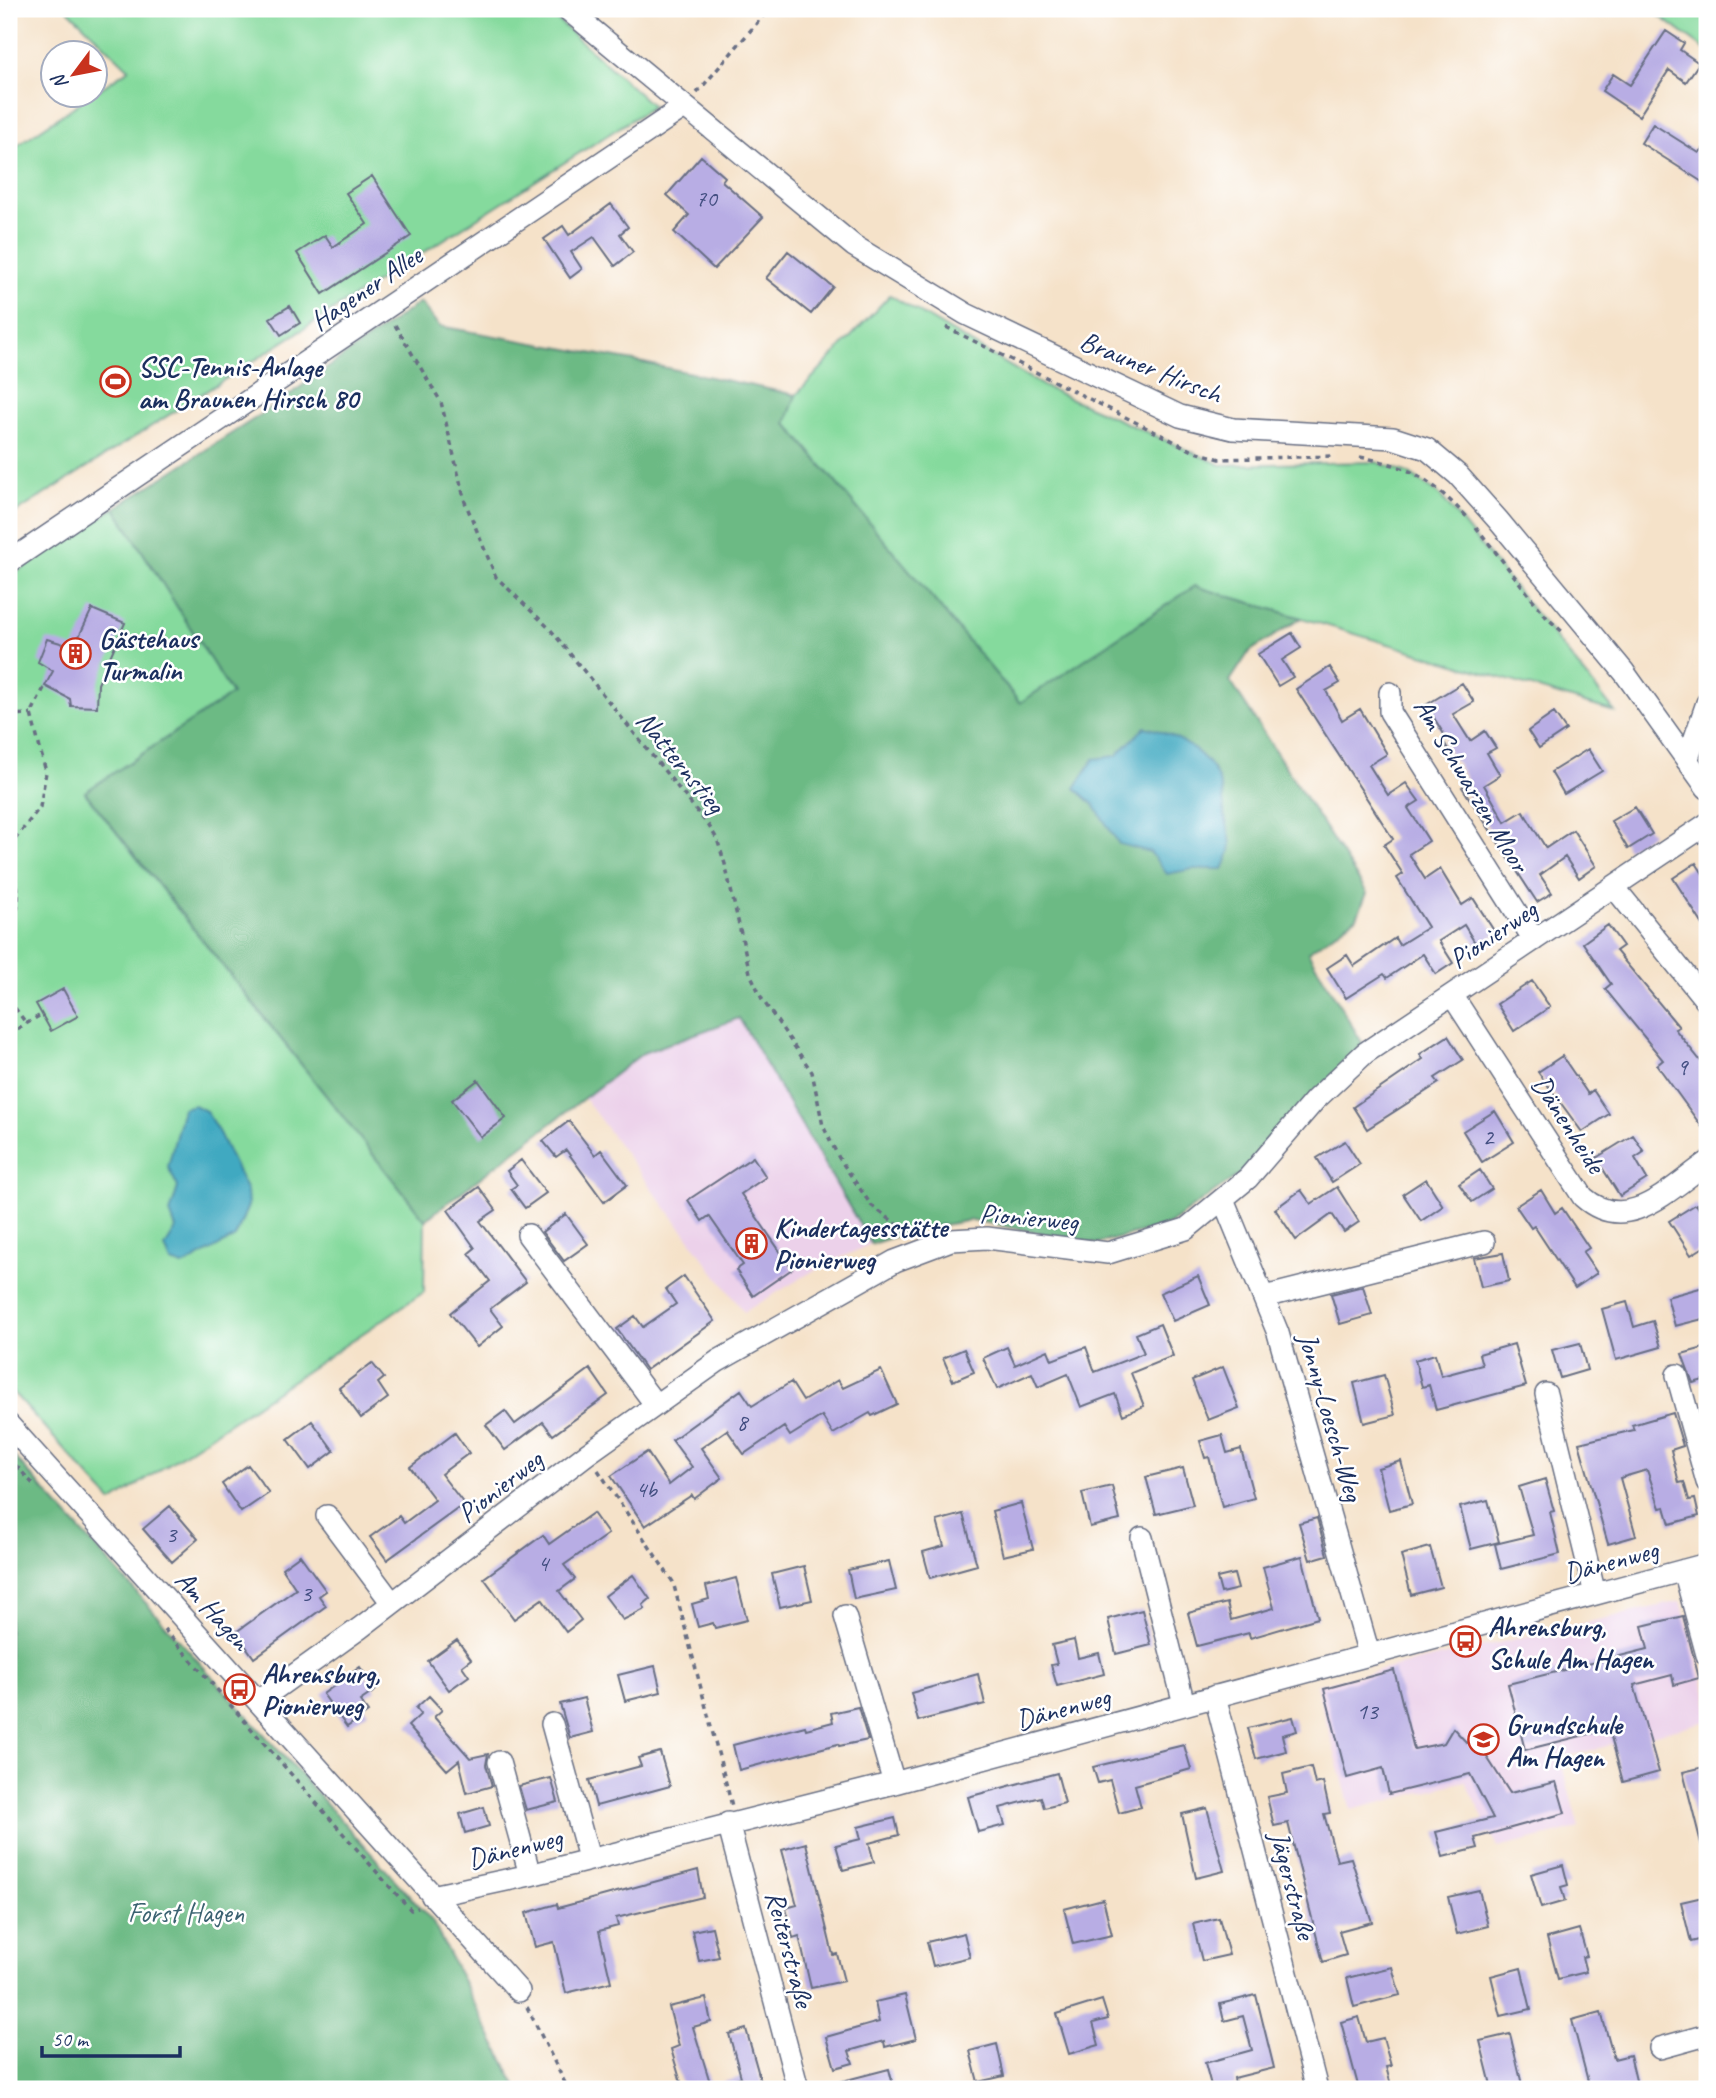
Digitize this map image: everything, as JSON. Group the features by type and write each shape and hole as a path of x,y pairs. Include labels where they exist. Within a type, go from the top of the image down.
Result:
{"street":[{"name":"Brauner Hirsch","path":"567,9 854,246 966,314 1180,416 1233,429 1393,438 1427,449 1458,475 1498,520 1624,672 1707,788"},
{"name":"Hagener Allee","path":"9,562 684,107"},
{"name":"Am Schwarzen Moor","path":"1390,693 1390,712 1534,940"},
{"path":"1687,761 1707,703"},
{"name":"Pionierweg","path":"258,1701 587,1454 718,1360 895,1261 951,1240 987,1238 1108,1253 1186,1229 1248,1178 1315,1100 1365,1053 1707,824"},
{"path":"1614,887 1707,1002"},
{"name":"Dänenheide","path":"1452,995 1583,1197 1592,1206 1617,1214 1634,1212 1707,1163"},
{"name":"Jonny-Loesch-Weg","path":"1223,1199 1278,1333 1369,1654"},
{"path":"528,1235 656,1404"},
{"path":"1264,1297 1484,1242"},
{"path":"1678,1375 1707,1482"},
{"path":"1546,1394 1595,1594"},
{"name":"Am Hagen","path":"9,1425 519,1991"},
{"path":"327,1516 392,1603"},
{"path":"1142,1538 1184,1704"},
{"name":"Dänenweg","path":"432,1896 530,1875 894,1783 1707,1564"},
{"path":"1684,1570 1707,1655"},
{"path":"845,1616 894,1783"},
{"name":"Jägerstraße","path":"1214,1696 1317,2089"},
{"path":"552,1724 589,1858"},
{"path":"499,1762 530,1875"},
{"name":"Reiterstraße","path":"732,1822 798,2089"},
{"path":"1660,2048 1707,2035"}],"path":[{"path":"684,107 769,9"},
{"name":"Natternstieg","path":"384,309 441,402 461,491 496,577 550,629 709,826 717,839 725,864 750,973 762,999 812,1072 823,1126 839,1158 871,1205 903,1228 920,1250"},
{"path":"943,325 1193,450 1220,459 1345,457"},
{"path":"1356,457 1396,463 1438,488 1472,522 1547,618 1566,635"},
{"path":"9,847 40,807 46,772 31,714 46,686"},
{"path":"9,705 15,715"},
{"path":"9,715 31,714"},
{"path":"9,867 16,877 18,894 16,919 9,941"},
{"path":"9,1000 27,1023"},
{"path":"9,1034 39,1016"},
{"path":"587,1454 673,1582 732,1822"},
{"path":"9,1458 37,1489"},
{"path":"159,1623 411,1910 427,1906 432,1896"},
{"path":"519,1991 568,2089"}],"shaded area":[{"path":"740,1018 871,1244 820,1267 744,1312 584,1098 643,1053"},
{"name":"Grundschule Am Hagen","path":"1681,1601 1707,1696 1707,1721 1560,1758 1579,1828 1498,1848 1465,1781 1351,1810 1316,1685"}],"green space":[{"name":"SSC-Tennis-Anlage am Braunen Hirsch 80","path":"67,9 545,9 653,106 9,517 9,151 72,108 108,108 108,83 129,69 108,49 108,38 97,38"},
{"path":"1650,9 1707,9 1707,51"},
{"path":"890,295 1045,387 1221,465 1376,462 1408,473 1440,495 1615,712 1195,586 1020,703 786,423 796,395"},
{"path":"420,302 439,326 629,360 796,395 786,423 1020,703 1195,586 1301,618 1249,652 1230,681 1367,893 1357,917 1308,952 1363,1044 1239,1175 1166,1226 1096,1244 972,1220 919,1229 871,1244 739,1018 643,1053 425,1220 85,792 232,694 115,508 268,410"},
{"path":"115,508 232,694 85,793 425,1220 424,1292 112,1502 9,1388 9,577"},
{"name":"Forst Hagen","path":"9,1451 432,1921 518,2089 9,2089"}],"water":[{"path":"1145,727 1168,734 1190,746 1215,773 1221,788 1231,843 1223,869 1193,869 1167,874 1150,852 1119,844 1094,805 1075,788 1094,759 1116,756"},
{"path":"194,1105 206,1111 219,1133 247,1191 248,1206 235,1237 183,1266 171,1262 165,1247 176,1229 170,1213 178,1187 168,1167 183,1108"}],"building":[{"path":"1666,31 1684,43 1680,50 1699,63 1686,82 1669,70 1639,116 1602,91 1613,74 1630,85"},
{"path":"1653,124 1699,153 1707,145 1707,185 1641,143"},
{"path":"701,156 725,177 722,181 763,217 714,269 674,232 689,215 667,195"},
{"path":"372,176 411,236 323,294 297,253 325,235 333,247 367,224 346,193"},
{"path":"611,204 628,227 620,234 633,252 615,266 594,237 571,252 582,269 570,278 544,239 563,226 569,235"},
{"path":"788,251 833,287 811,314 766,278"},
{"path":"290,306 300,323 281,335 270,318"},
{"name":"Gästehaus Turmalin","path":"92,609 125,623 98,684 97,707 71,706 70,699 45,686 53,671 38,662 47,639 74,647"},
{"path":"1292,633 1301,648 1282,660 1293,677 1278,686 1258,654"},
{"path":"1330,667 1340,683 1326,691 1342,720 1360,709 1387,754 1369,765 1388,795 1406,783 1419,801 1408,808 1429,841 1409,854 1425,879 1440,869 1462,905 1473,898 1496,934 1477,946 1464,925 1439,941 1453,963 1436,974 1423,954 1387,978 1384,974 1346,998 1327,968 1347,955 1354,966 1395,938 1399,945 1428,927 1397,878 1403,874 1384,845 1393,839 1296,689"},
{"path":"1462,683 1474,702 1453,714 1470,741 1485,731 1496,748 1487,753 1500,775 1484,785 1505,822 1523,811 1546,848 1573,830 1596,866 1579,878 1565,857 1540,875 1552,893 1537,902 1462,787 1469,783 1443,741 1447,739 1426,705"},
{"path":"1554,713 1566,730 1539,748 1528,731"},
{"path":"1588,749 1602,771 1564,794 1551,772"},
{"path":"1635,807 1652,834 1628,849 1611,821"},
{"path":"1696,863 1707,880 1707,931 1673,878"},
{"path":"1608,925 1623,946 1616,951 1679,1027 1675,1029 1707,1069 1707,1134 1657,1065 1663,1060 1605,989 1611,984 1583,943"},
{"path":"1532,981 1550,1007 1514,1031 1497,1004"},
{"path":"63,989 78,1016 51,1031 36,1004"},
{"path":"1448,1036 1463,1060 1435,1078 1439,1083 1367,1129 1353,1107 1423,1059 1420,1054"},
{"path":"1562,1056 1588,1094 1593,1090 1609,1114 1582,1132 1538,1072"},
{"path":"478,1080 506,1118 481,1137 452,1100"},
{"path":"1495,1111 1514,1142 1482,1162 1463,1131"},
{"path":"569,1121 595,1155 601,1150 627,1185 604,1202 566,1150 556,1157 543,1141"},
{"path":"1633,1135 1644,1152 1635,1158 1647,1179 1620,1196 1596,1158"},
{"path":"1345,1141 1360,1164 1332,1182 1317,1158"},
{"name":"Kindertagesstätte Pionierweg","path":"753,1157 766,1177 741,1194 792,1269 753,1296 736,1270 743,1265 709,1216 702,1221 688,1200"},
{"path":"521,1160 546,1193 525,1208 511,1189 517,1185 507,1171"},
{"path":"1480,1170 1492,1189 1472,1202 1459,1184"},
{"path":"1426,1179 1443,1206 1421,1221 1403,1194"},
{"path":"479,1187 496,1210 480,1221 526,1282 490,1309 503,1326 477,1347 450,1313 490,1281 469,1253 475,1248 448,1210"},
{"path":"1337,1187 1359,1222 1344,1232 1332,1214 1296,1240 1275,1209 1301,1190 1311,1204"},
{"path":"1541,1190 1555,1213 1562,1208 1589,1248 1583,1252 1597,1273 1575,1288 1534,1226 1531,1228 1516,1206"},
{"path":"1696,1204 1707,1221 1707,1245 1691,1255 1669,1221"},
{"path":"566,1214 588,1244 564,1261 542,1232"},
{"path":"1503,1253 1509,1281 1481,1287 1474,1258"},
{"path":"684,1276 715,1321 646,1370 617,1329 635,1316 643,1327 676,1304 666,1289"},
{"path":"1198,1276 1210,1305 1173,1321 1160,1293"},
{"path":"1363,1286 1372,1315 1340,1324 1331,1294"},
{"path":"1707,1286 1707,1318 1675,1326 1667,1297"},
{"path":"1627,1302 1634,1327 1653,1321 1661,1347 1616,1360 1602,1309"},
{"path":"1160,1324 1173,1356 1131,1373 1144,1406 1123,1415 1115,1394 1081,1407 1068,1374 1038,1387 1032,1373 997,1389 983,1358 1007,1347 1015,1365 1048,1350 1052,1360 1086,1347 1095,1372 1144,1353 1136,1334"},
{"path":"1580,1343 1587,1370 1560,1378 1552,1350"},
{"path":"1514,1344 1526,1386 1436,1410 1429,1385 1422,1387 1415,1360 1435,1354 1441,1376 1482,1365 1479,1354"},
{"path":"1707,1347 1707,1379 1693,1383 1682,1354"},
{"path":"964,1349 974,1372 953,1381 943,1358"},
{"path":"372,1363 384,1378 378,1383 388,1398 361,1418 339,1388"},
{"path":"1223,1367 1239,1408 1208,1420 1192,1380"},
{"path":"590,1369 608,1395 553,1435 543,1422 505,1450 486,1425 505,1411 515,1424"},
{"path":"881,1370 897,1404 872,1416 870,1413 833,1434 822,1416 790,1436 784,1427 744,1454 727,1430 701,1448 722,1478 694,1499 692,1495 645,1526 611,1476 647,1452 669,1485 692,1467 672,1440 741,1390 752,1406 791,1382 803,1401 838,1380 843,1388"},
{"path":"1384,1375 1395,1415 1364,1423 1354,1383"},
{"path":"1673,1413 1683,1446 1671,1450 1679,1483 1684,1482 1689,1500 1695,1499 1699,1516 1670,1524 1665,1507 1660,1508 1647,1470 1620,1478 1636,1536 1608,1544 1579,1443 1634,1430 1632,1425"},
{"path":"312,1421 334,1451 310,1469 288,1439"},
{"path":"455,1433 469,1453 441,1474 464,1504 387,1560 370,1537 399,1516 404,1523 435,1500 410,1467"},
{"path":"1222,1435 1227,1453 1241,1449 1254,1498 1222,1507 1209,1457 1205,1458 1200,1441"},
{"path":"1401,1461 1412,1504 1389,1510 1378,1468"},
{"path":"248,1465 269,1493 241,1512 222,1484"},
{"path":"1183,1468 1193,1505 1156,1514 1146,1477"},
{"path":"1545,1479 1554,1511 1550,1512 1560,1554 1501,1569 1495,1544 1533,1535 1519,1487"},
{"path":"1112,1486 1120,1520 1090,1527 1082,1493"},
{"path":"1488,1500 1499,1542 1471,1549 1460,1507"},
{"path":"1021,1503 1033,1549 1003,1556 992,1511"},
{"path":"170,1506 198,1539 172,1562 143,1529"},
{"path":"593,1513 608,1534 564,1565 575,1579 559,1591 581,1620 566,1632 542,1599 514,1619 484,1578 543,1535 549,1544"},
{"path":"963,1514 977,1565 930,1578 923,1552 944,1546 937,1521"},
{"path":"1317,1518 1327,1555 1310,1560 1299,1523"},
{"path":"1430,1547 1441,1587 1411,1595 1401,1555"},
{"path":"300,1555 326,1591 319,1596 326,1606 254,1658 236,1632 296,1589 282,1568"},
{"path":"1302,1556 1318,1618 1250,1638 1249,1633 1197,1646 1188,1613 1227,1603 1231,1620 1274,1608 1263,1567"},
{"path":"889,1561 896,1590 854,1599 848,1570"},
{"path":"804,1566 812,1600 780,1607 772,1574"},
{"path":"1234,1574 1238,1589 1221,1593 1217,1578"},
{"path":"633,1575 650,1599 643,1605 645,1609 623,1620 605,1596"},
{"path":"736,1578 747,1620 715,1628 713,1623 698,1627 692,1604 709,1599 706,1586"},
{"path":"1142,1610 1151,1645 1116,1654 1108,1619"},
{"path":"1683,1616 1699,1678 1674,1685 1672,1675 1634,1685 1659,1772 1623,1782 1609,1729 1525,1750 1508,1684 1648,1649 1642,1626"},
{"path":"457,1640 471,1659 462,1666 469,1676 449,1690 428,1661"},
{"path":"1074,1640 1078,1658 1099,1653 1104,1674 1057,1686 1051,1665 1057,1664 1052,1645"},
{"path":"655,1666 661,1692 625,1701 618,1675"},
{"path":"360,1667 376,1690 360,1701 368,1712 347,1727 323,1694"},
{"path":"1394,1670 1414,1749 1444,1743 1453,1728 1467,1743 1476,1740 1510,1793 1556,1782 1565,1813 1475,1838 1478,1848 1443,1857 1436,1832 1493,1818 1470,1774 1389,1794 1383,1768 1347,1778 1324,1689"},
{"path":"978,1674 985,1704 918,1721 911,1693"},
{"path":"429,1696 442,1710 434,1717 470,1758 488,1754 486,1765 492,1786 467,1793 459,1760 447,1770 408,1726 421,1714 416,1708"},
{"path":"584,1698 593,1732 570,1738 560,1704"},
{"path":"858,1707 868,1740 839,1746 838,1744 739,1770 733,1745 805,1726 806,1729 833,1722 831,1713"},
{"path":"1293,1717 1297,1731 1282,1735 1286,1751 1256,1759 1248,1728"},
{"path":"1184,1745 1191,1769 1135,1785 1141,1807 1119,1813 1110,1780 1098,1783 1093,1767"},
{"path":"660,1752 670,1786 596,1806 589,1780 641,1766 638,1758"},
{"path":"1311,1767 1315,1784 1323,1782 1330,1813 1324,1814 1337,1861 1351,1858 1372,1922 1339,1931 1346,1955 1323,1962 1288,1823 1274,1826 1267,1797 1287,1793 1283,1774"},
{"path":"1704,1767 1707,1782 1707,1846 1702,1847 1683,1772"},
{"path":"1057,1773 1065,1803 1044,1808 1041,1797 1000,1808 1005,1825 978,1832 968,1797"},
{"path":"551,1778 558,1802 526,1810 519,1786"},
{"path":"484,1807 489,1826 465,1833 460,1814"},
{"path":"1207,1808 1224,1871 1196,1878 1182,1814"},
{"path":"895,1818 899,1835 869,1843 874,1862 843,1870 836,1845 861,1839 858,1827"},
{"path":"806,1843 833,1955 837,1954 844,1981 811,1988 799,1936 793,1938 786,1908 797,1905 782,1850"},
{"path":"1563,1865 1568,1885 1561,1887 1565,1901 1541,1908 1531,1874"},
{"path":"698,1870 703,1897 616,1918 618,1926 599,1931 611,1982 566,1993 554,1942 535,1947 526,1913 557,1904 558,1908"},
{"path":"1479,1890 1488,1926 1457,1934 1448,1897"},
{"path":"1707,1896 1707,1938 1691,1942 1681,1902"},
{"path":"1103,1899 1112,1935 1073,1944 1064,1909"},
{"path":"1219,1918 1229,1955 1202,1961 1193,1924"},
{"path":"712,1927 719,1957 699,1961 692,1931"},
{"path":"1579,1929 1587,1956 1582,1957 1586,1972 1558,1979 1547,1938"},
{"path":"964,1933 970,1957 933,1966 927,1942"},
{"path":"1392,1967 1400,1995 1354,2007 1347,1978"},
{"path":"1521,1968 1531,2009 1501,2016 1491,1976"},
{"path":"905,1995 916,2039 885,2047 884,2041 849,2051 853,2063 835,2068 826,2037 879,2022 875,2002"},
{"path":"1256,1995 1274,2068 1234,2078 1235,2085 1212,2089 1205,2063 1252,2050 1243,2016 1224,2021 1220,2004"},
{"path":"706,1998 711,2022 693,2027 712,2089 683,2089 671,2049 679,2046 669,2007"},
{"path":"1102,2000 1108,2019 1093,2023 1099,2045 1069,2054 1057,2014"},
{"path":"1601,2012 1614,2059 1630,2055 1638,2089 1590,2089 1572,2020"},
{"path":"1359,2017 1366,2042 1383,2038 1391,2066 1386,2067 1392,2089 1359,2089 1341,2022"},
{"path":"746,2029 763,2089 713,2089 713,2085 741,2077 729,2034"},
{"path":"1510,2034 1523,2089 1492,2089 1480,2041"},
{"path":"997,2044 1004,2076 978,2082 970,2051"},
{"path":"889,2069 894,2089 832,2089 831,2084"}],"place":[{"name":"SSC-Tennis-Anlage am Braunen Hirsch 80","path":"115,382"},
{"name":"Gästehaus Turmalin","path":"76,654"},
{"name":"Kindertagesstätte Pionierweg","path":"751,1243"},
{"name":"Ahrensburg, Schule Am Hagen","path":"1465,1642"},
{"name":"Ahrensburg, Pionierweg","path":"239,1689"},
{"name":"Grundschule Am Hagen","path":"1483,1740"}]}
